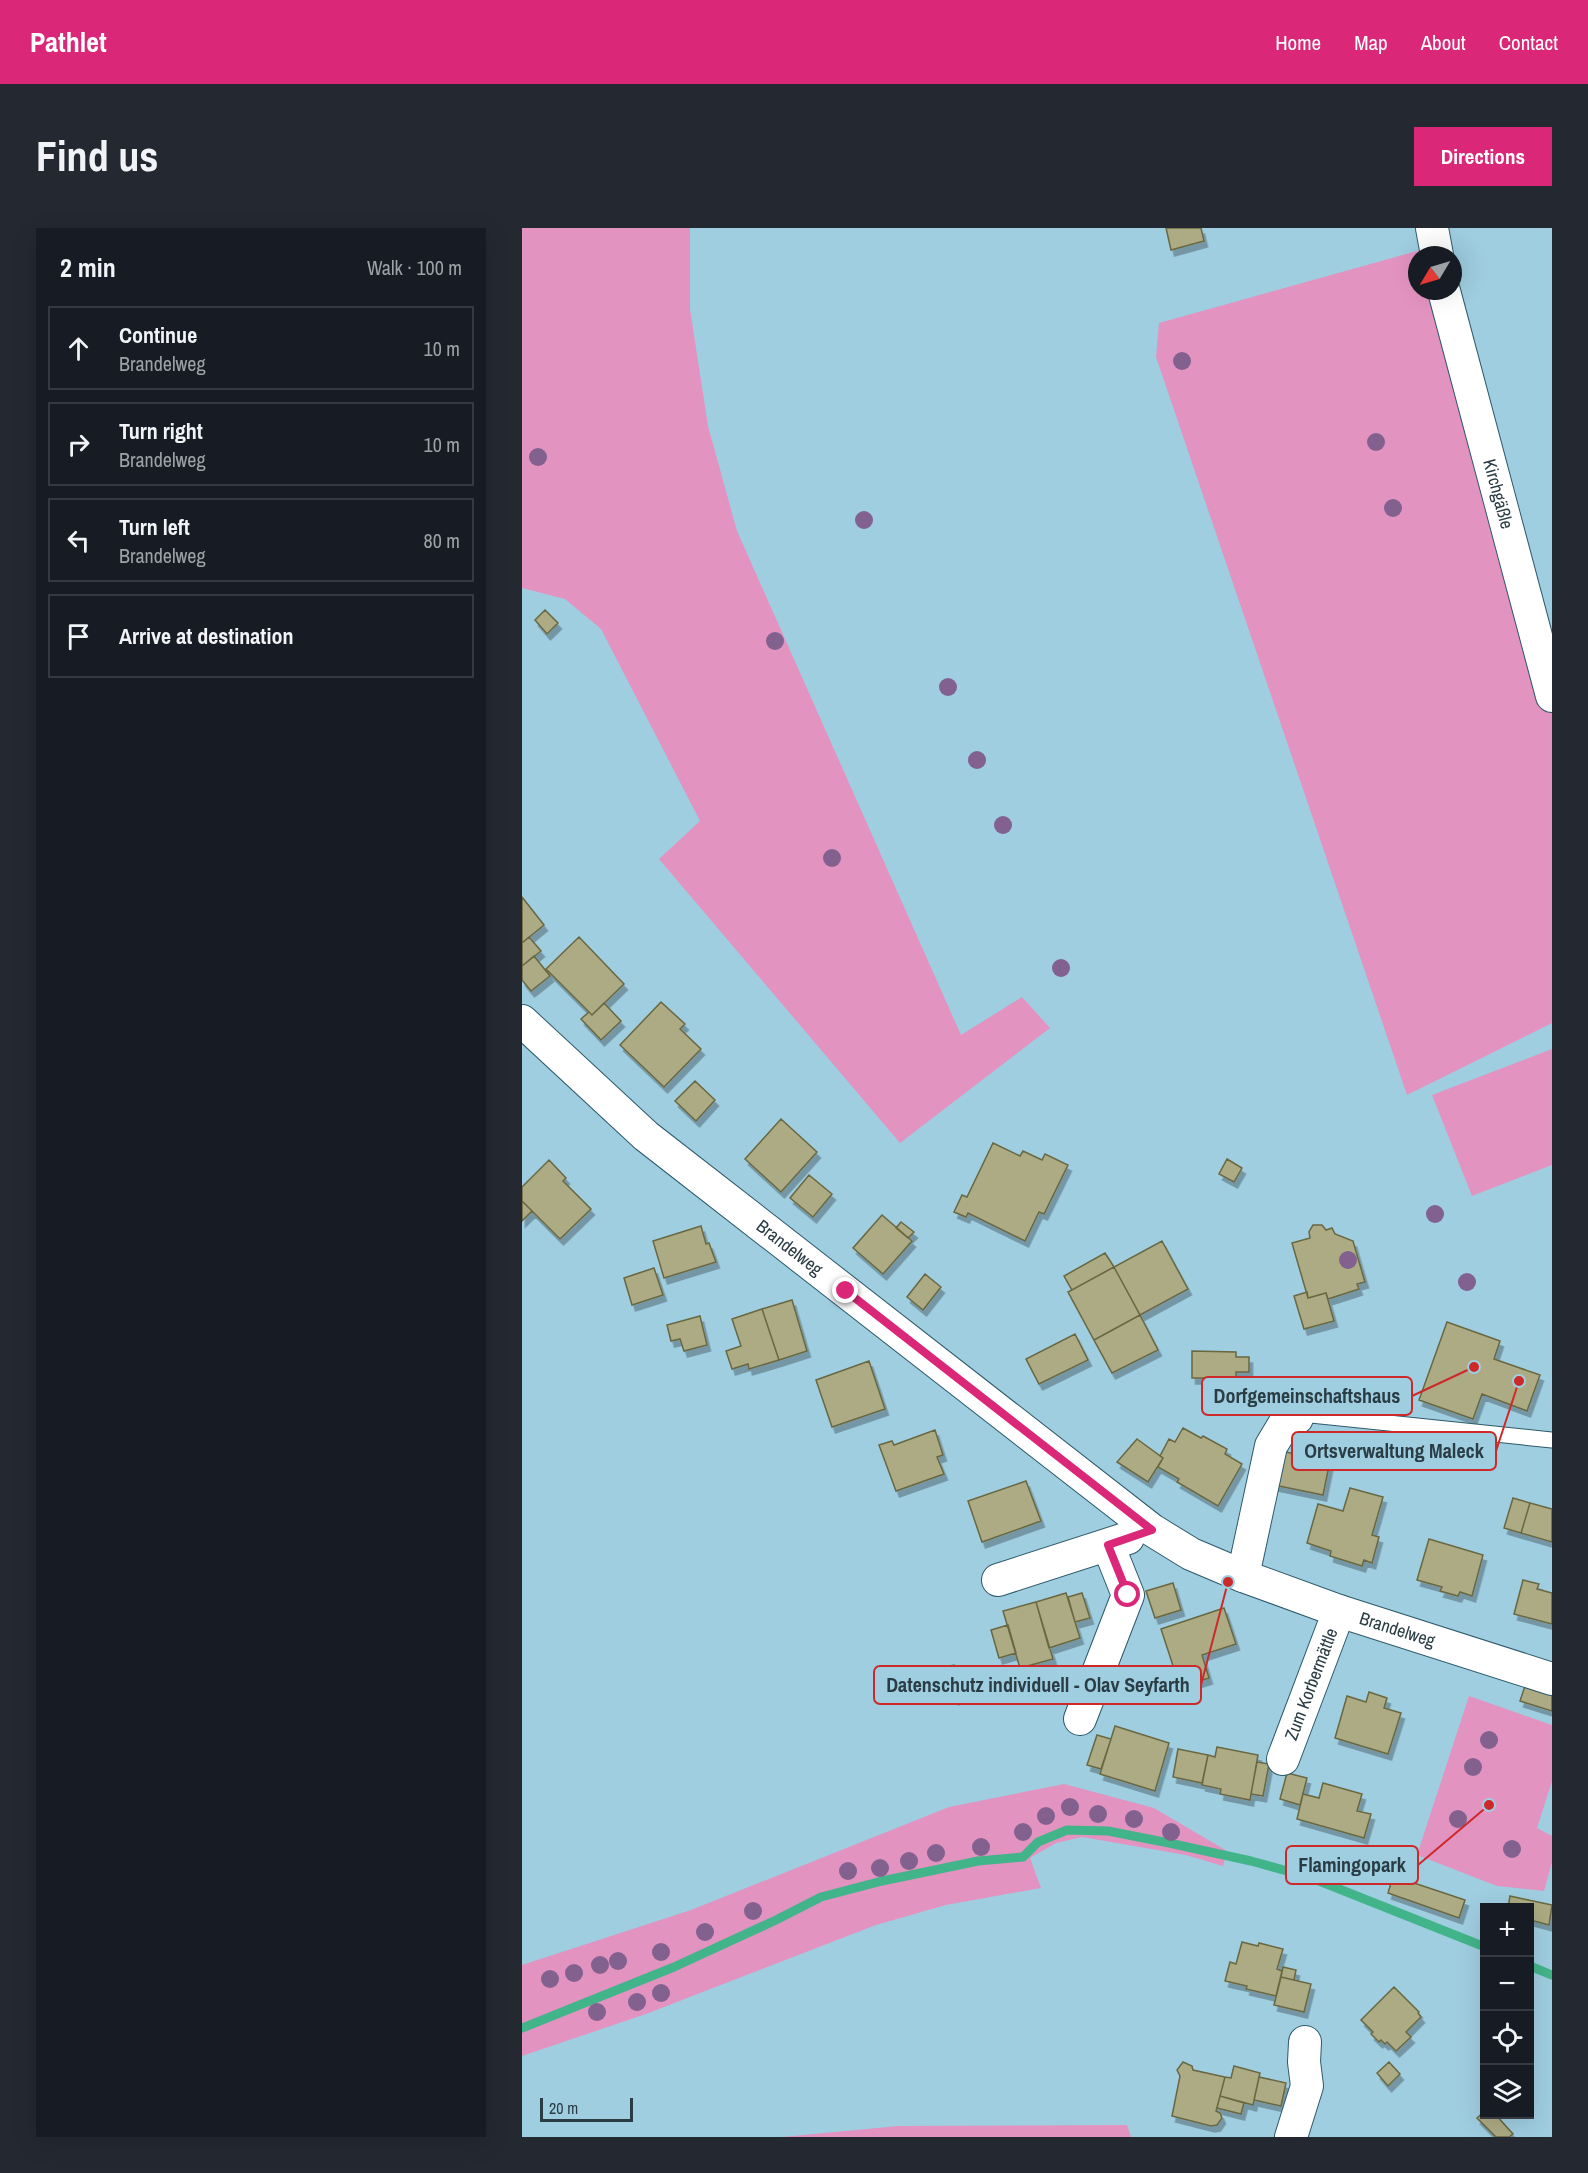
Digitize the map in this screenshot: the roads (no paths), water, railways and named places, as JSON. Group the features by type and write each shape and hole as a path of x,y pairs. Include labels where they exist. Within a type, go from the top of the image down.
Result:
{"street":[{"path":"1431,228 1435,246"},
{"name":"Kirchgäßle","path":"1446,300 1552,696"},
{"name":"Brandelweg","path":"522,1021 646,1136 1152,1530 1191,1554 1243,1576 1339,1611 1552,1678"},
{"path":"1243,1576 1271,1446 1283,1426 1297,1418"},
{"path":"998,1580 1152,1530"},
{"path":"1080,1719 1128,1595 1108,1545"},
{"name":"Zum Korbermättle","path":"1283,1759 1339,1611"},
{"path":"1291,2137 1307,2086 1304,2062 1305,2042"}],"lane":[{"path":"1297,1418 1311,1415 1552,1440"}],"waterway":[{"path":"522,2028 674,1967 821,1897 882,1881 978,1861 1023,1857 1038,1842 1067,1830 1108,1831 1251,1861 1309,1877 1480,1945"},
{"path":"1534,1968 1552,1975"}],"place":[{"name":"Dorfgemeinschaftshaus","path":"1474,1367"},
{"name":"Ortsverwaltung Maleck","path":"1519,1381"},
{"name":"Datenschutz individuell - Olav Seyfarth","path":"1228,1582"},
{"name":"Flamingopark","path":"1489,1805"}]}
